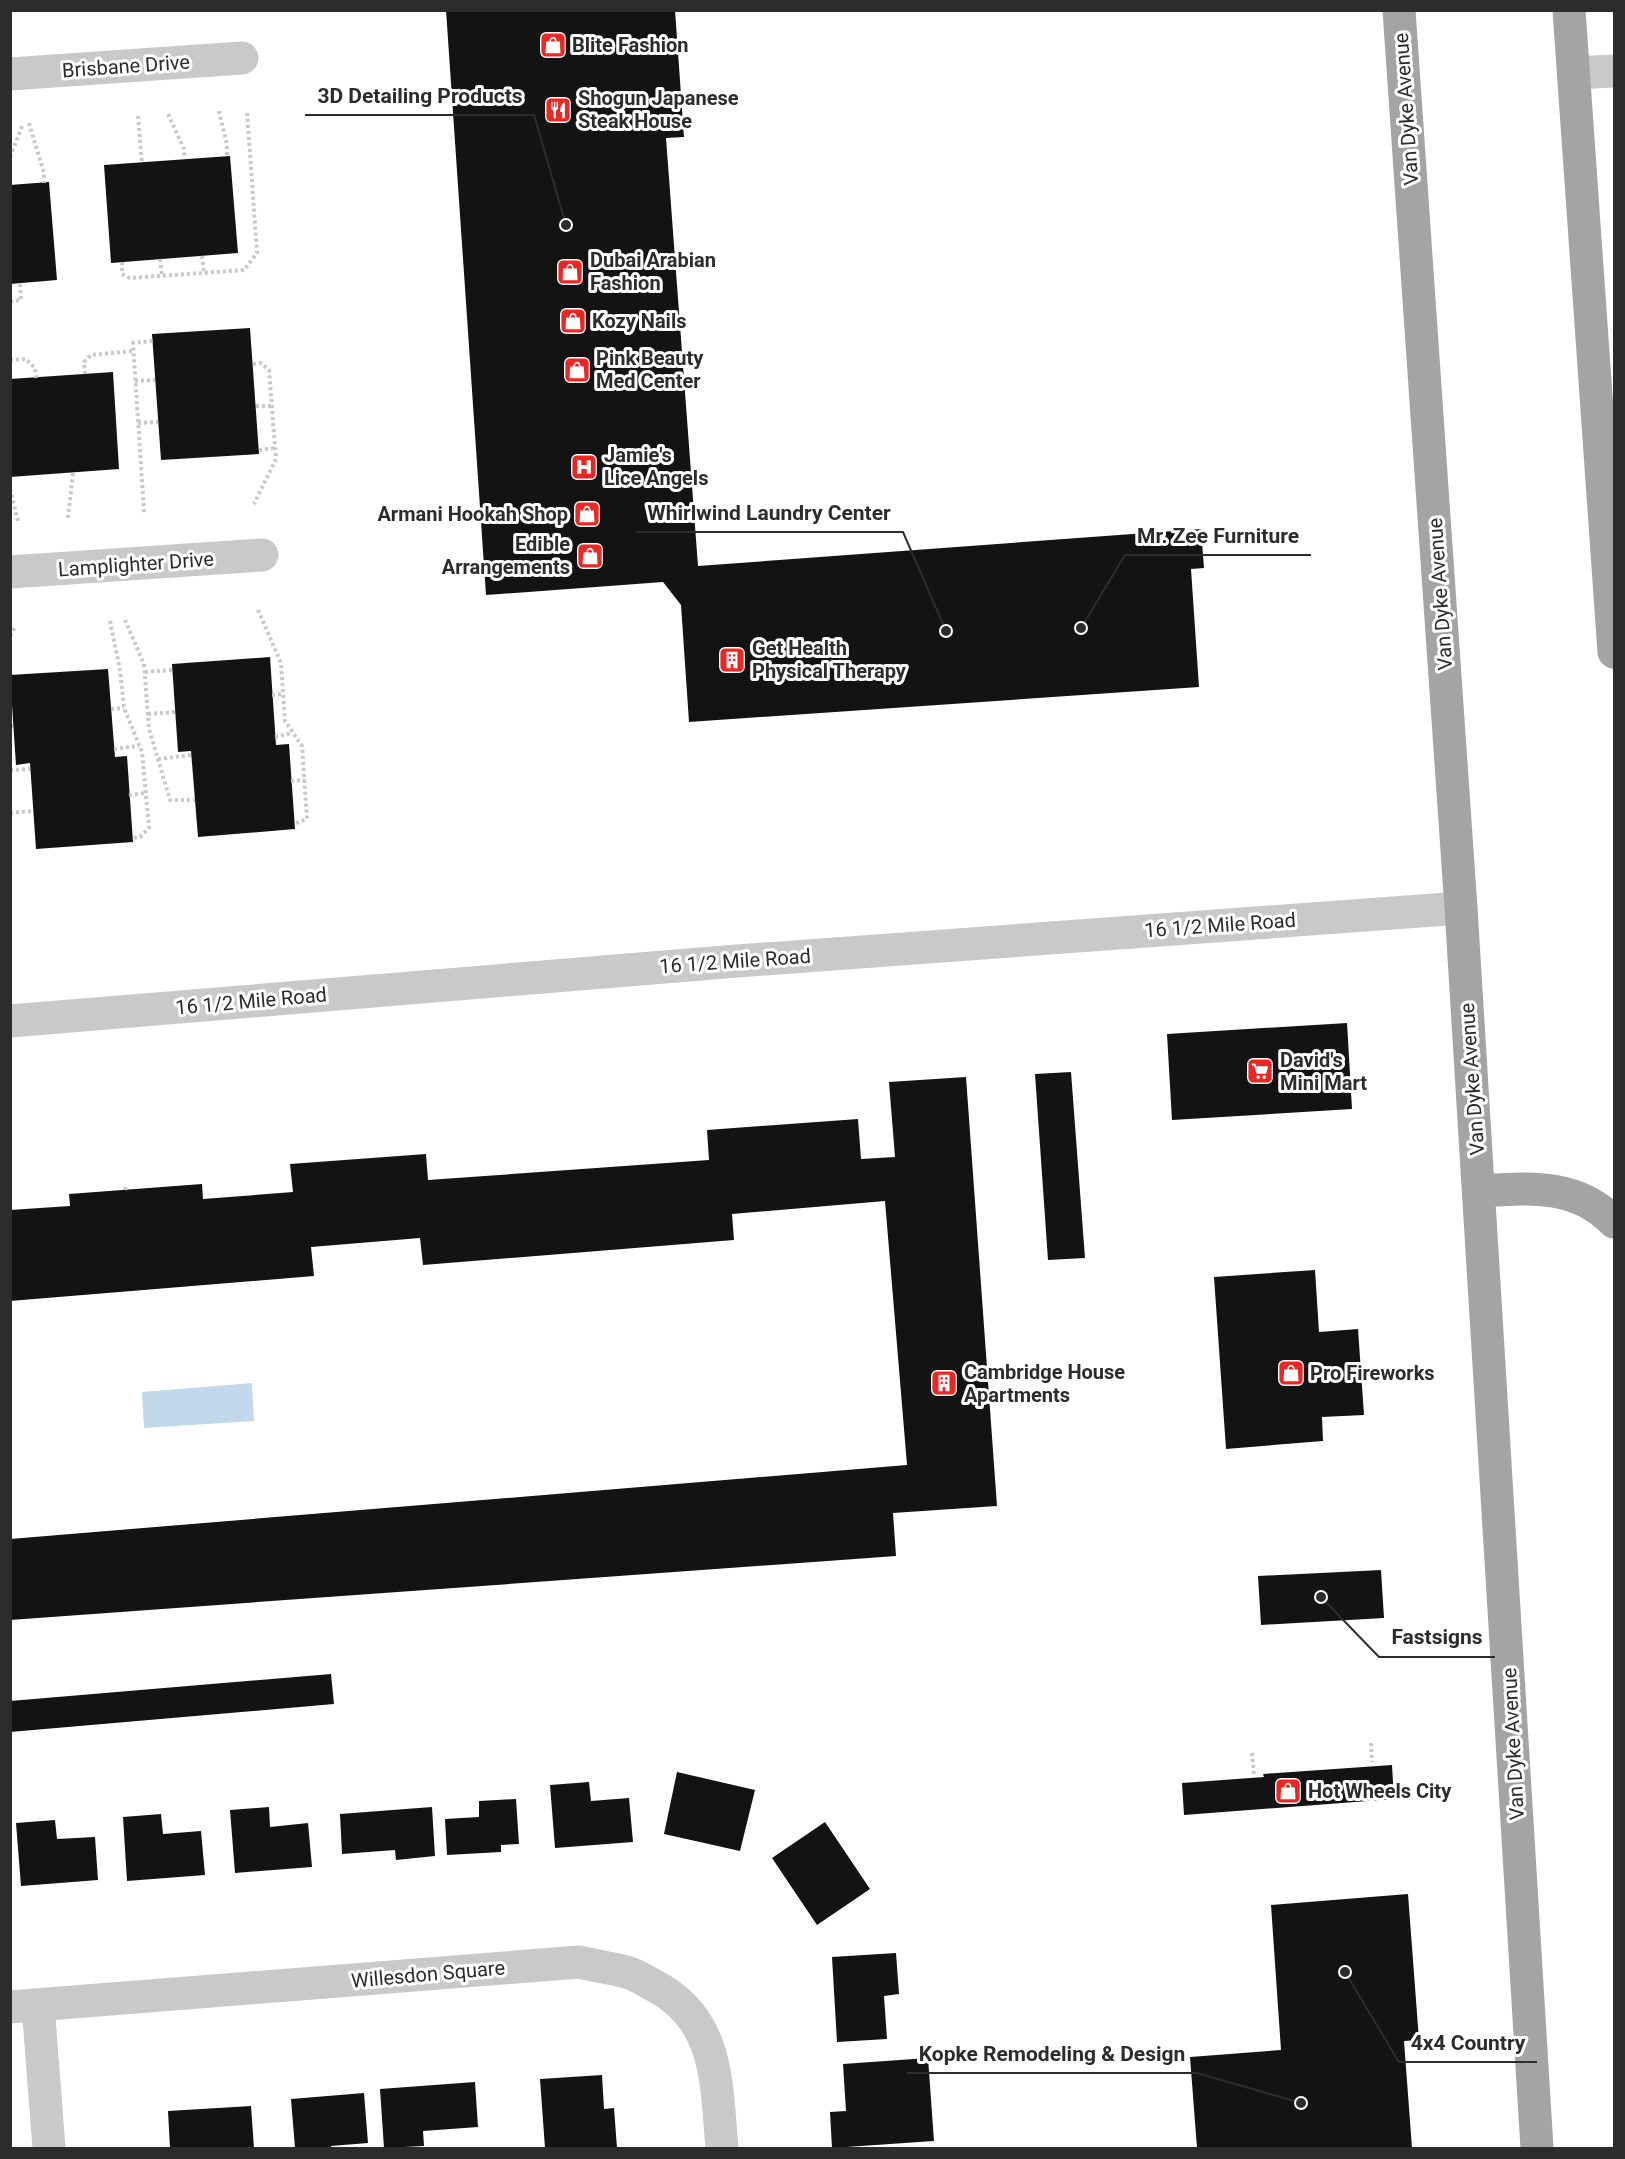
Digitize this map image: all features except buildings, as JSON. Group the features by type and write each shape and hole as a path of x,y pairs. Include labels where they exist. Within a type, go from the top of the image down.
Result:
{"main road":[{"name":"Van Dyke Avenue","path":"1399,10 1461,908 1537,2148"},
{"path":"1569,10 1614,652"},
{"path":"1479,1191 1523,1188 1553,1190 1577,1197 1604,1211 1614,1222"}],"street":[{"name":"Brisbane Drive","path":"10,74 242,58"},
{"path":"1574,73 1614,71"},
{"name":"Lamplighter Drive","path":"10,572 262,555"},
{"name":"16 1/2 Mile Road","path":"10,1021 760,959 1461,908"},
{"name":"Willesdon Square","path":"24,2006 579,1962 631,1973 669,1993 693,2015 715,2065 722,2148"},
{"path":"24,2006 49,2148"}],"path":[{"path":"122,262 122,274 130,278 162,276 244,270 258,253 247,110"},
{"path":"219,111 227,145 227,156"},
{"path":"168,114 184,149 185,159"},
{"path":"138,116 142,163"},
{"path":"29,123 44,173 44,183"},
{"path":"10,157 23,124"},
{"path":"202,256 204,273"},
{"path":"160,260 162,276"},
{"path":"10,301 21,300 20,283"},
{"path":"144,512 133,343 153,341"},
{"path":"85,374 84,362 91,355 133,351"},
{"path":"10,360 26,359 35,368 36,378"},
{"path":"253,364 261,363 269,370 276,459 254,504"},
{"path":"135,381 155,380"},
{"path":"256,406 272,406"},
{"path":"138,423 158,422"},
{"path":"259,450 275,448"},
{"path":"68,518 73,473"},
{"path":"10,489 18,521"},
{"path":"258,610 281,663 285,721 302,746 307,819 294,824"},
{"path":"125,620 144,664 149,729 170,800 195,800"},
{"path":"110,621 120,670 124,708 142,752 148,828 140,837 133,838"},
{"path":"10,636 15,627"},
{"path":"145,672 172,670"},
{"path":"272,695 284,694"},
{"path":"111,709 124,708"},
{"path":"148,714 175,712"},
{"path":"275,737 288,734 291,730"},
{"path":"114,749 139,746"},
{"path":"158,759 191,755"},
{"path":"10,770 30,769"},
{"path":"291,781 305,780"},
{"path":"129,795 145,794"},
{"path":"10,813 33,811"},
{"path":"1371,1743 1372,1762"},
{"path":"1252,1753 1254,1775"}],"water":[{"path":"252,1383 254,1421 144,1428 142,1392"}],"place":[{"name":"Blite Fashion","path":"553,45"},
{"name":"Shogun Japanese Steak House","path":"558,110"},
{"name":"3D Detailing Products","path":"566,225"},
{"name":"Dubai Arabian Fashion","path":"570,272"},
{"name":"Kozy Nails","path":"573,321"},
{"name":"Pink Beauty Med Center","path":"577,370"},
{"name":"Jamie's Lice Angels","path":"584,467"},
{"name":"Armani Hookah Shop","path":"587,514"},
{"name":"Edible Arrangements","path":"590,556"},
{"name":"Mr. Zee Furniture","path":"1081,628"},
{"name":"Whirlwind Laundry Center","path":"946,631"},
{"name":"Get Health Physical Therapy","path":"732,660"},
{"name":"David's Mini Mart","path":"1260,1071"},
{"name":"Pro Fireworks","path":"1291,1373"},
{"name":"Cambridge House Apartments","path":"944,1383"},
{"name":"Fastsigns","path":"1321,1597"},
{"name":"Hot Wheels City","path":"1288,1791"},
{"name":"4x4 Country","path":"1345,1972"},
{"name":"Kopke Remodeling & Design","path":"1301,2103"}]}
